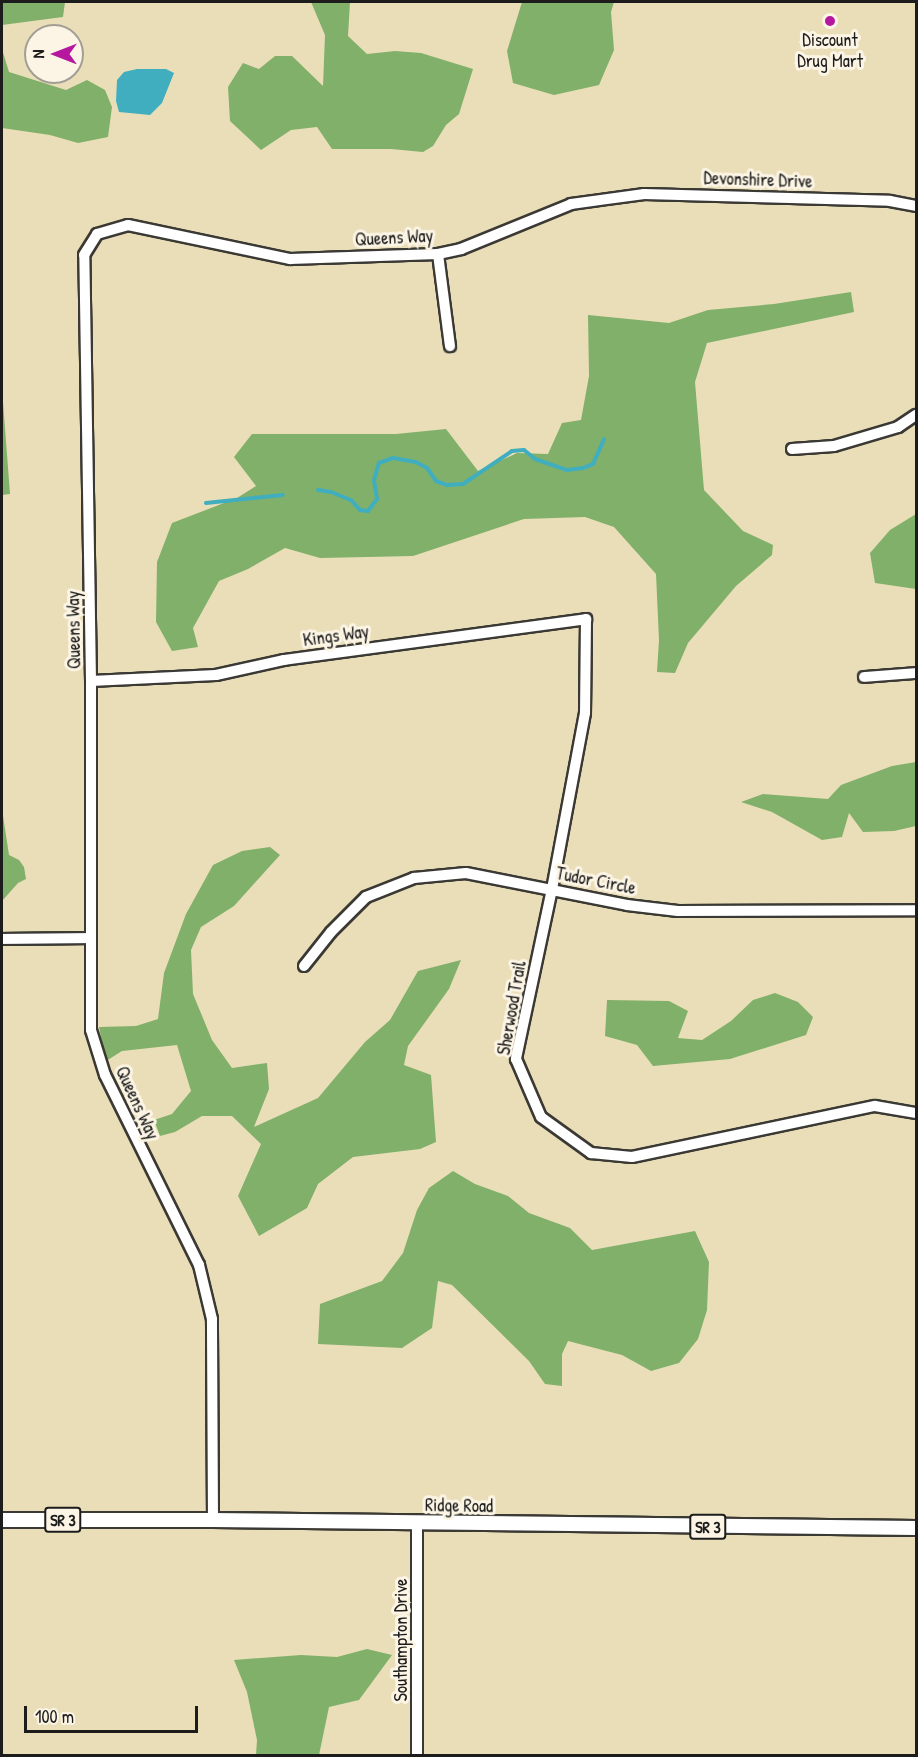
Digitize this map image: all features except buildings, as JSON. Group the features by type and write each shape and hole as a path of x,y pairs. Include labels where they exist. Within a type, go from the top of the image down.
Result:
{"main road":[{"name":"Ridge Road","path":"2,1520 213,1520 916,1528"}],"street":[{"name":"Devonshire Drive","path":"599,200 644,194 705,194 890,201 916,206"},
{"name":"Queens Way","path":"213,1520 212,1319 199,1265 105,1075 91,1030 91,681 84,255 97,234 128,225 290,259 438,254 461,249 571,204 599,200"},
{"path":"438,254 450,346"},
{"path":"792,449 834,446 898,427 916,415"},
{"name":"Kings Way","path":"91,681 216,675 284,660 586,619"},
{"name":"Sherwood Trail","path":"586,619 585,713 552,889 516,1059 540,1117 591,1154 632,1157 875,1106 916,1113"},
{"path":"864,677 916,673"},
{"name":"Tudor Circle","path":"304,966 331,932 366,897 414,878 466,873 627,905 678,910 916,910"},
{"path":"2,939 91,938"},
{"name":"Southampton Drive","path":"417,1524 417,1755"}],"green space":[{"path":"2,2 65,2 63,17 2,25"},
{"path":"311,2 350,2 348,36 367,54 395,51 421,53 473,69 459,114 446,125 433,146 423,152 391,149 332,149 317,127 291,130 261,150 230,121 228,87 243,63 259,69 275,56 292,56 323,86 325,35"},
{"path":"522,2 614,2 611,12 614,50 599,85 554,95 513,83 507,51"},
{"path":"2,49 9,72 24,77 24,84 47,84 66,90 84,84 87,80 105,90 112,107 108,137 78,143 50,135 2,128"},
{"path":"851,292 854,312 707,343 695,382 704,490 743,531 773,545 772,555 736,586 688,643 675,673 657,672 659,640 656,574 614,527 585,517 524,519 413,556 320,558 285,548 248,569 219,581 193,628 198,647 172,651 156,622 157,562 172,523 237,498 256,486 234,457 252,434 396,434 446,429 478,471 517,453 548,454 562,423 581,420 589,376 588,315 669,323 708,310 774,304"},
{"path":"2,389 10,494 2,495"},
{"path":"916,514 916,589 875,583 870,553 890,530"},
{"path":"916,762 916,826 894,831 863,832 849,813 842,837 822,840 772,812 741,802 763,794 828,799 841,785 892,766"},
{"path":"2,809 9,855 19,860 24,867 26,879 18,883 2,901"},
{"path":"270,847 280,855 234,906 201,927 191,950 193,994 212,1040 232,1068 267,1063 269,1089 254,1127 318,1098 365,1042 390,1020 418,971 461,960 449,989 408,1046 404,1065 431,1075 436,1142 420,1149 353,1157 318,1184 307,1208 259,1236 238,1196 261,1144 232,1116 202,1116 175,1132 160,1136 154,1120 172,1114 191,1091 177,1045 122,1051 106,1061 99,1027 136,1026 158,1019 164,973 186,914 213,865 242,851"},
{"path":"775,993 798,1002 813,1017 806,1035 730,1059 653,1066 637,1045 605,1036 607,1000 669,1001 688,1011 678,1038 702,1040 731,1021 753,1000"},
{"path":"453,1171 475,1184 508,1196 529,1213 570,1228 592,1250 695,1231 709,1262 707,1310 698,1339 679,1363 651,1371 622,1355 568,1341 562,1354 562,1386 545,1384 529,1361 452,1285 438,1281 432,1328 402,1348 318,1344 320,1304 382,1281 403,1253 417,1210 429,1188"},
{"path":"367,1649 392,1655 359,1700 329,1707 319,1755 256,1755 257,1740 247,1692 234,1660 301,1655 337,1657"}],"water":[{"path":"137,69 166,69 174,73 162,103 150,115 119,112 116,101 117,80 124,72"}],"waterway":[{"path":"318,490 331,492 351,500 360,510 368,511 377,499 374,480 379,463 393,458 416,462 427,468 436,481 447,485 463,484 512,451 524,450 535,459 567,470 583,468 593,464 604,439"},
{"path":"206,503 283,495"}],"place":[{"name":"Discount Drug Mart","path":"830,21"}]}
